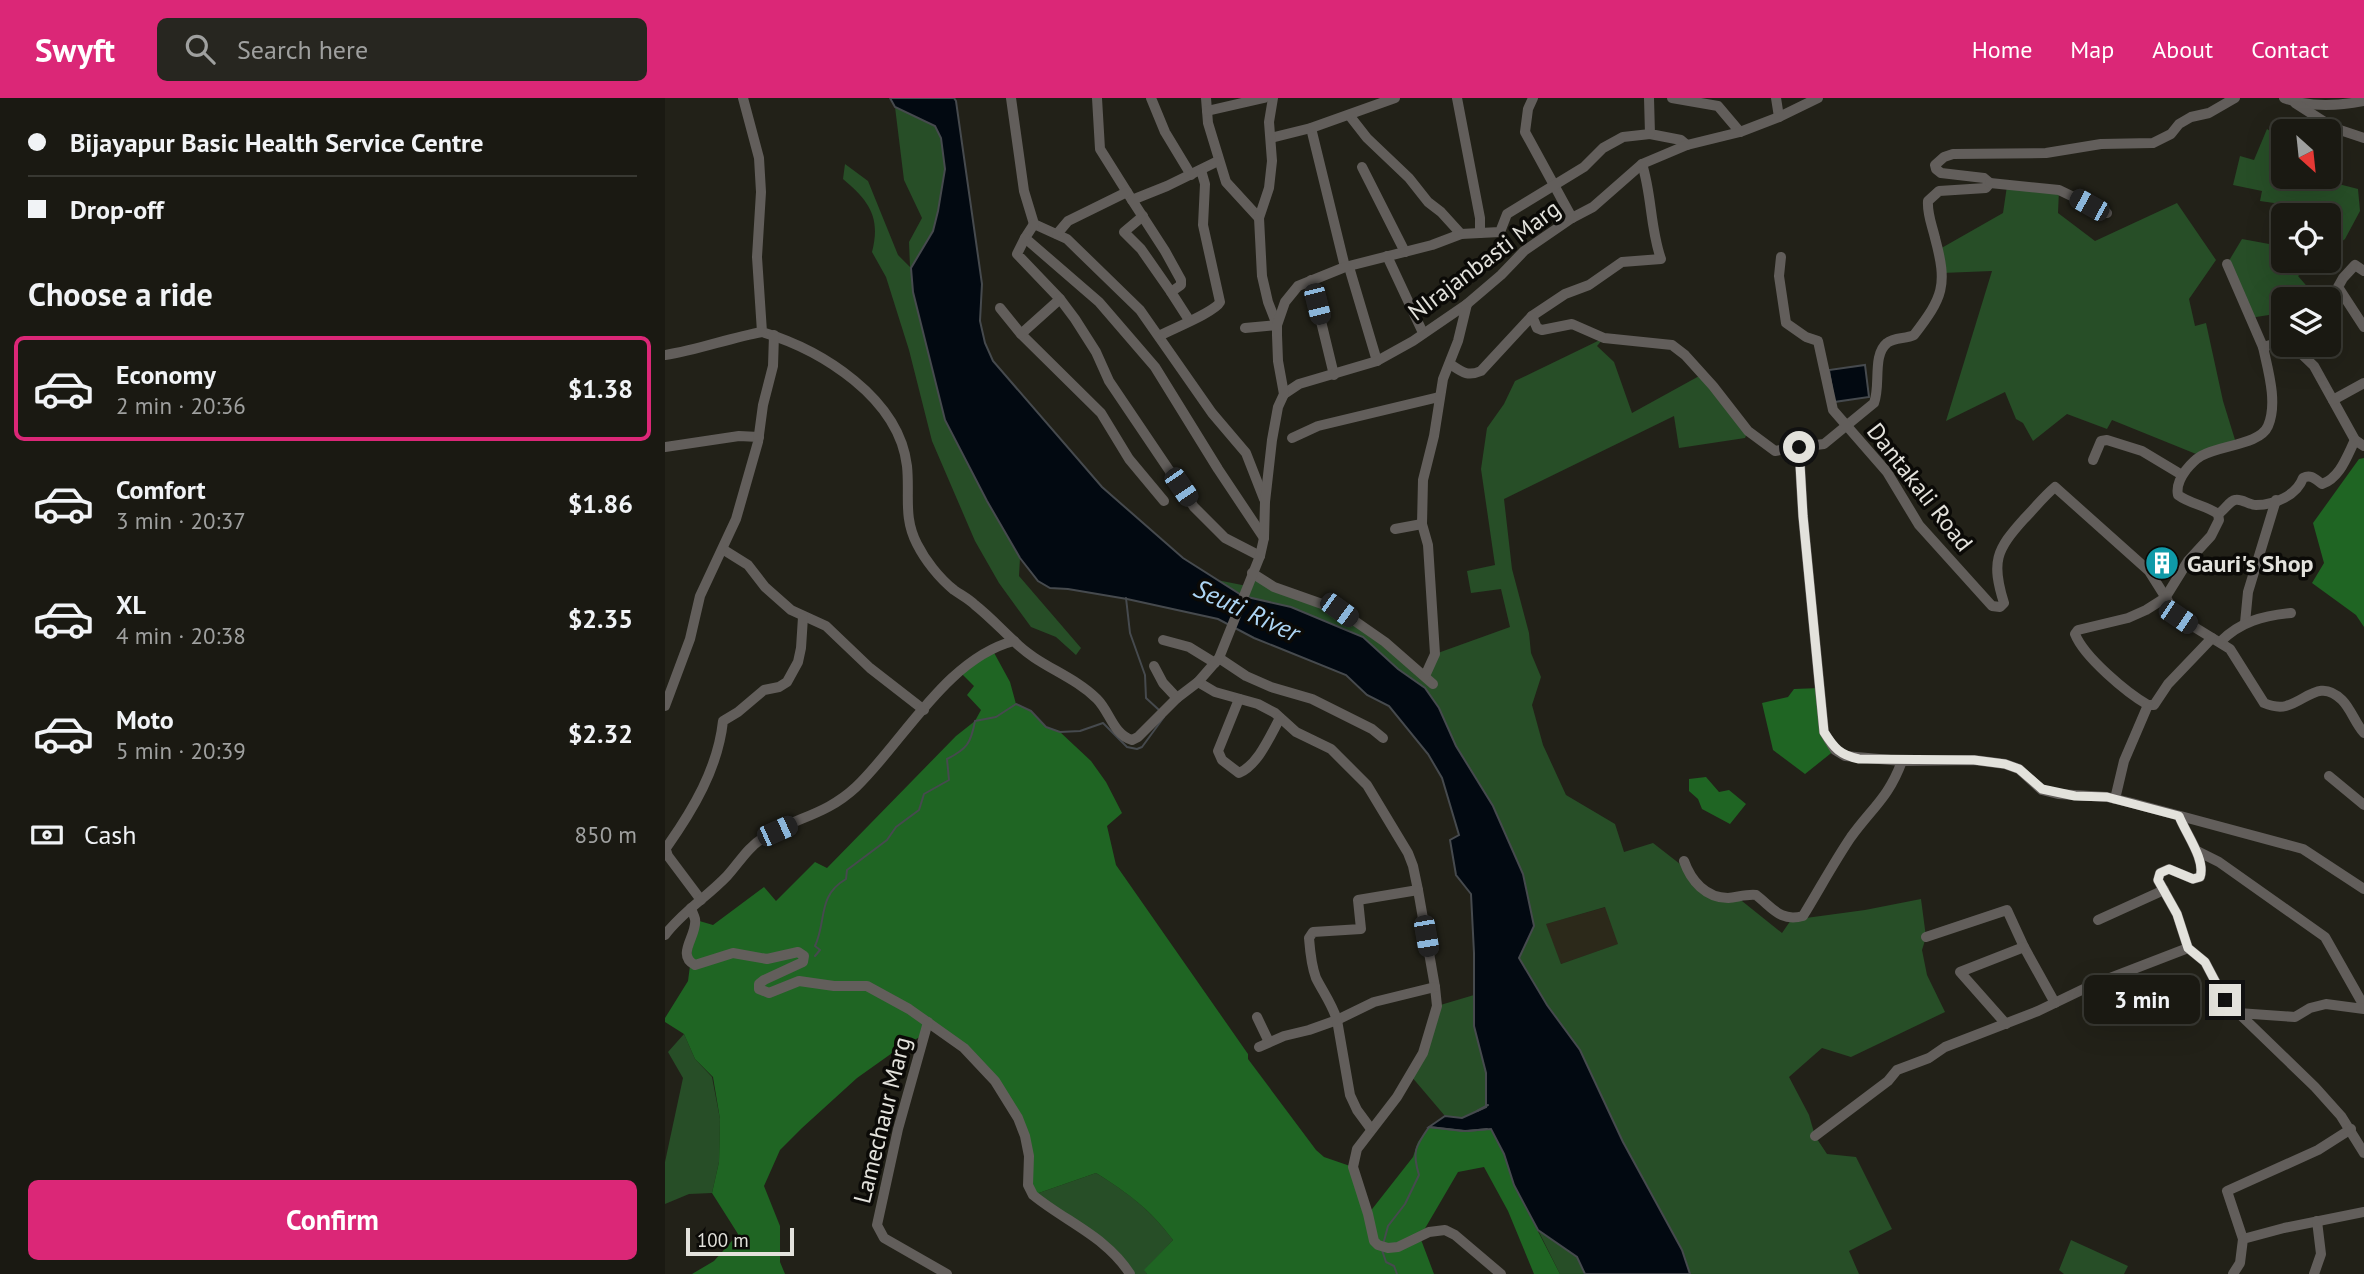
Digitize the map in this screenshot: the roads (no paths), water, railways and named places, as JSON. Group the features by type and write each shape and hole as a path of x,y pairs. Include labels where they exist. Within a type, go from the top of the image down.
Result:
{"street":[{"path":"743,98 759,158 761,192 757,257 762,332"},
{"path":"1011,98 1024,191 1034,224 1017,254 1059,299 1096,352 1109,381 1194,508 1225,538 1260,556"},
{"path":"1097,98 1100,149 1181,280 1181,285 1171,292"},
{"path":"1151,98 1165,132 1205,184 1203,225 1220,302 1213,310 1159,336"},
{"path":"1206,98 1218,161 1226,182 1259,218"},
{"path":"1207,111 1264,98"},
{"path":"665,355 762,332 815,354 839,368 891,420 907,464 909,527 924,558 951,588 975,604 1025,653 1085,689 1098,700 1117,731 1132,740 1198,682 1219,657 1260,556 1264,538 1272,440 1278,407 1284,394 1278,361 1277,325 1262,276 1259,218 1269,188 1272,161 1269,122 1273,98"},
{"path":"1271,138 1349,115 1364,103 1395,98"},
{"path":"1457,98 1480,218 1480,233"},
{"path":"1533,98 1528,109 1525,132 1572,218"},
{"path":"1649,98 1650,134"},
{"path":"1672,98 1714,102 1740,132"},
{"path":"1776,98 1779,117"},
{"path":"2107,213 2059,190 1990,183 1985,178 1941,173 1935,165 1944,157 1953,154 2046,153 2101,144 2154,143 2171,134 2179,124 2191,117 2209,113 2235,98"},
{"name":"NIrajanbasti Marg","path":"1284,394 1299,384 1377,361 1423,333 1467,304 1524,251 1608,195 1621,180 1642,164 1687,145 1740,132 1816,99"},
{"path":"2289,100 2326,106 2364,101"},
{"path":"2289,100 2334,128 2364,138"},
{"path":"1349,115 1367,138 1461,234"},
{"path":"1311,128 1347,267 1377,361"},
{"path":"1277,325 1285,302 1298,286 1311,280 1461,234 1500,232 1507,214 1584,167 1603,148 1623,137 1650,134 1681,141 1687,145"},
{"path":"1057,234 1067,221 1218,161"},
{"path":"1450,364 1472,375 1481,371 1532,316 1565,294 1589,285 1622,262 1661,259 1654,239 1648,183 1642,164"},
{"path":"1362,167 1405,251"},
{"path":"1532,316 1537,328 1542,330 1572,324 1604,338 1672,345 1685,355 1713,386 1748,431 1775,451 1824,444 1874,403 1878,393 1879,357 1882,348 1889,341 1915,335 1938,302 1943,290 1938,250 1927,211 1928,201 1939,191 1986,188 1990,183"},
{"path":"1143,216 1124,232 1147,257 1189,320"},
{"path":"1034,224 1067,239 1121,290 1159,336 1212,413 1246,453 1265,502"},
{"path":"1025,238 1099,302 1155,367 1264,538"},
{"path":"1387,256 1423,333"},
{"path":"1781,257 1779,276 1786,323 1806,337 1818,341 1833,410 1846,427"},
{"path":"2218,514 2200,503 2185,500 2178,495 2177,489 2182,475 2201,456 2257,438 2267,429 2272,412 2263,347 2227,264"},
{"path":"2364,271 2355,265 2338,288 2364,327"},
{"path":"1311,280 1334,375"},
{"path":"1021,334 1059,299"},
{"path":"1252,573 1274,587 1339,610 1385,642 1429,680 1435,654 1435,634 1428,545 1422,524 1423,481 1434,436 1443,379 1458,341 1467,304"},
{"path":"1000,308 1021,334 1101,413 1129,459 1164,501"},
{"path":"1245,328 1277,325"},
{"path":"665,706 690,639 700,596 736,519 759,437 763,405 773,366 774,335"},
{"path":"2263,347 2271,344"},
{"path":"2218,514 2225,510 2231,501 2237,499 2254,505 2293,494 2307,476 2322,484 2329,481 2360,443 2314,366 2305,357"},
{"path":"2333,400 2364,383"},
{"path":"1292,438 1318,426 1439,397"},
{"name":"Dantakali Road","path":"1846,427 1887,472 1919,525 1992,607 2000,607 2004,603 1996,579 1999,552 2011,533 2042,497 2055,487 2149,570 2178,617 2230,649 2264,704 2288,706 2313,692 2331,691 2343,701 2364,733"},
{"path":"665,447 739,436 759,437"},
{"path":"2093,460 2101,441 2107,440 2141,451 2182,475"},
{"path":"1799,447 1824,732 1835,750 1845,756 1902,761 1974,760 2005,764 2019,769 2042,789 2057,794 2115,799 2303,849 2364,890"},
{"path":"2245,623 2248,592 2276,500"},
{"path":"2218,514 2211,536 2189,561 2165,598 2128,618 2078,629 2075,634 2079,643 2100,667 2148,705 2154,705 2168,684 2216,640 2245,623 2270,615 2291,613"},
{"path":"1395,529 1422,524"},
{"path":"723,550 748,565 765,587 803,617 826,626 870,668 923,710"},
{"path":"701,900 668,856 665,847 688,816 710,772 723,721 738,712 756,695 787,682 798,662 803,617"},
{"path":"1163,640 1219,657 1246,676 1271,687 1312,699 1372,729 1383,738"},
{"path":"665,935 726,878 750,846 765,836 821,813 838,802 857,786 923,710 966,667 984,653 1014,641"},
{"path":"1154,666 1163,683 1177,698"},
{"path":"1198,682 1215,692 1258,704 1296,733 1331,749 1367,785 1408,853 1418,890 1437,1006 1423,1053 1397,1097 1357,1149 1353,1167 1369,1213 1374,1241 1383,1247 1398,1247 1429,1232 1445,1230 1455,1235 1501,1274"},
{"path":"1238,699 1218,751 1222,760 1239,773 1247,769 1258,755 1280,719"},
{"path":"2115,799 2124,761 2148,705"},
{"path":"1684,861 1695,883 1702,889 1725,898 1756,895 1780,915 1791,920 1803,916 1853,834 1883,799 1896,778 1902,761"},
{"path":"2329,776 2364,805"},
{"path":"2179,816 2191,844 2197,851 2219,862 2325,937 2364,1008"},
{"path":"2197,851 2203,870 2200,877 2193,879 2169,869 2160,873 2158,880 2177,914 2188,948 2205,962 2225,1000 2315,1087 2351,1129 2364,1153"},
{"path":"1371,1129 1350,1095 1337,1020 1316,976 1310,956 1309,938 1313,932 1361,929 1358,900 1418,890"},
{"path":"2098,920 2164,890"},
{"name":"Lamechaur Marg","path":"691,908 696,920 686,950 691,964 733,953 767,959 798,952 804,956 803,962 764,979 759,984 759,989 769,993 799,981 834,986 867,986 928,1022 964,1048 1008,1099 1025,1136 1029,1156 1028,1185 1033,1195 1099,1240 1131,1274"},
{"path":"1926,937 2007,910 2055,1003"},
{"path":"2006,1024 1960,972 2024,947"},
{"path":"1815,1136 1888,1081 1897,1070 2092,985 2188,948"},
{"path":"1257,1017 1264,1044 1337,1020 1374,1002 1435,987"},
{"path":"2238,1013 2295,1017 2309,1008 2326,1004 2364,1008"},
{"name":"Lamechaur Marg","path":"928,1022 898,1129 877,1225 884,1238 947,1274"},
{"path":"2233,1274 2239,1263 2243,1239 2227,1191 2318,1150 2351,1129"},
{"path":"2243,1239 2364,1212"},
{"path":"2314,1274 2321,1254 2317,1221"}],"water":[{"name":"Seuti River","path":"890,98 954,98 956,101 982,284 980,321 985,343 993,361 1102,487 1183,558 1243,596 1291,607 1363,637 1398,669 1425,688 1439,708 1456,746 1493,806 1523,874 1534,926 1519,958 1547,1005 1580,1050 1623,1142 1682,1250 1690,1274 1585,1274 1577,1257 1538,1230 1514,1185 1504,1154 1491,1129 1465,1131 1429,1127 1445,1116 1462,1118 1486,1107 1486,1073 1474,1026 1471,894 1456,875 1450,840 1459,835 1442,778 1428,754 1389,706 1367,695 1346,675 1254,638 1218,619 1127,599 1050,588 1038,581 1020,558 945,420 913,292 911,268 933,231 938,211 945,169 941,138 935,126 895,107"},
{"path":"1865,365 1869,397 1834,402 1829,370"}],"waterway":[{"path":"1126,598 1130,633 1145,675 1146,698 1159,710"},
{"path":"815,956 820,950 815,946 831,893 846,879 847,870 887,840 896,827 919,810 924,794 949,780 947,759 967,744 975,721 996,717 1016,704 1031,711 1046,727 1060,732 1080,731 1103,723 1127,747 1137,749 1142,747 1164,717"},
{"path":"1477,1111 1488,1105"},
{"path":"1384,1241 1388,1226 1405,1204 1419,1175 1416,1150 1429,1127 1463,1131"},
{"path":"1468,1131 1487,1129"},
{"path":"1382,1250 1386,1262 1394,1266 1397,1274"}],"place":[{"name":"Gauri's Shop","path":"2162,563"}]}
